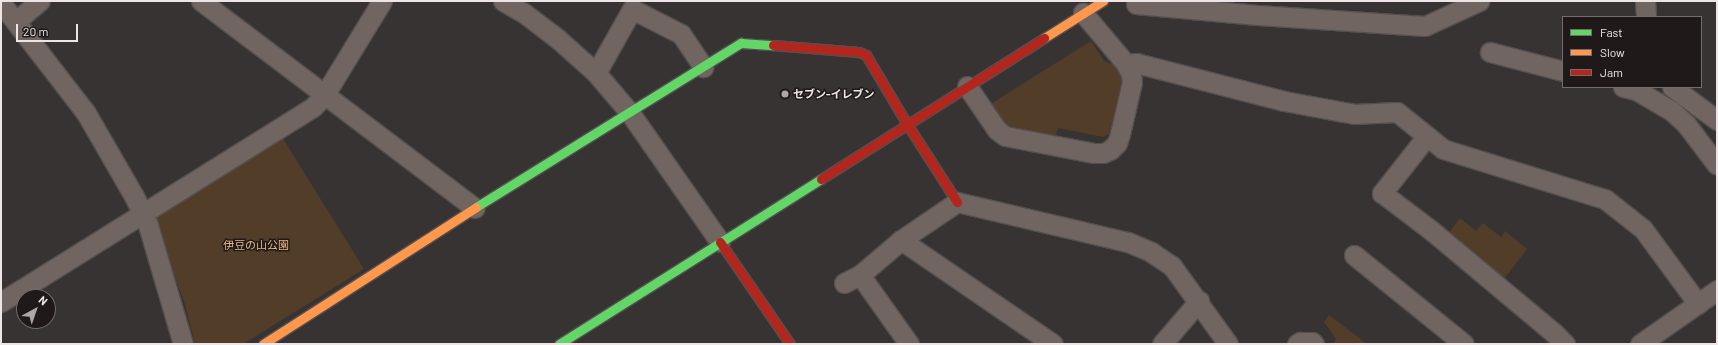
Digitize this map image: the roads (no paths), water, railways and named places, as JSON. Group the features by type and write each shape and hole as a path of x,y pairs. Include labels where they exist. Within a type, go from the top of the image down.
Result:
{"street":[{"path":"16,20 40,1"},
{"path":"201,1 475,208"},
{"path":"1,302 313,107 326,94 382,1"},
{"path":"503,1 524,13 558,38 596,73 630,113 790,344"},
{"path":"559,344 1103,1"},
{"path":"1136,4 1258,15 1425,26 1479,1"},
{"path":"1645,1 1646,16"},
{"path":"1,3 16,20 86,113 134,196 141,214 148,225 183,344"},
{"path":"596,73 632,9 681,34 703,67"},
{"path":"967,86 997,130 1005,136 1103,153 1117,143 1132,82 1131,74 1126,64 1083,13"},
{"path":"263,344 475,208 741,43 859,52 866,55 907,124 957,202 1134,244 1151,252 1172,266 1199,301 1228,344"},
{"path":"1490,52 1562,71"},
{"path":"1126,64 1136,63 1284,101 1354,114 1397,112 1443,149 1605,199 1643,229 1698,304"},
{"path":"1627,88 1636,90 1672,112 1686,124 1717,165"},
{"path":"1673,88 1717,120"},
{"path":"1427,136 1382,193 1432,231 1553,332 1565,344"},
{"path":"908,344 852,279 901,240 957,202"},
{"path":"901,240 1053,344"},
{"path":"1354,255 1464,344"},
{"path":"1640,344 1717,290"},
{"path":"1162,344 1199,301"},
{"path":"1297,344 1300,342 1312,342 1314,344"}],"place":[{"name":"セブン-イレブン","path":"785,94"}],"park label":[{"name":"伊豆の山公園","path":"256,245"}]}
